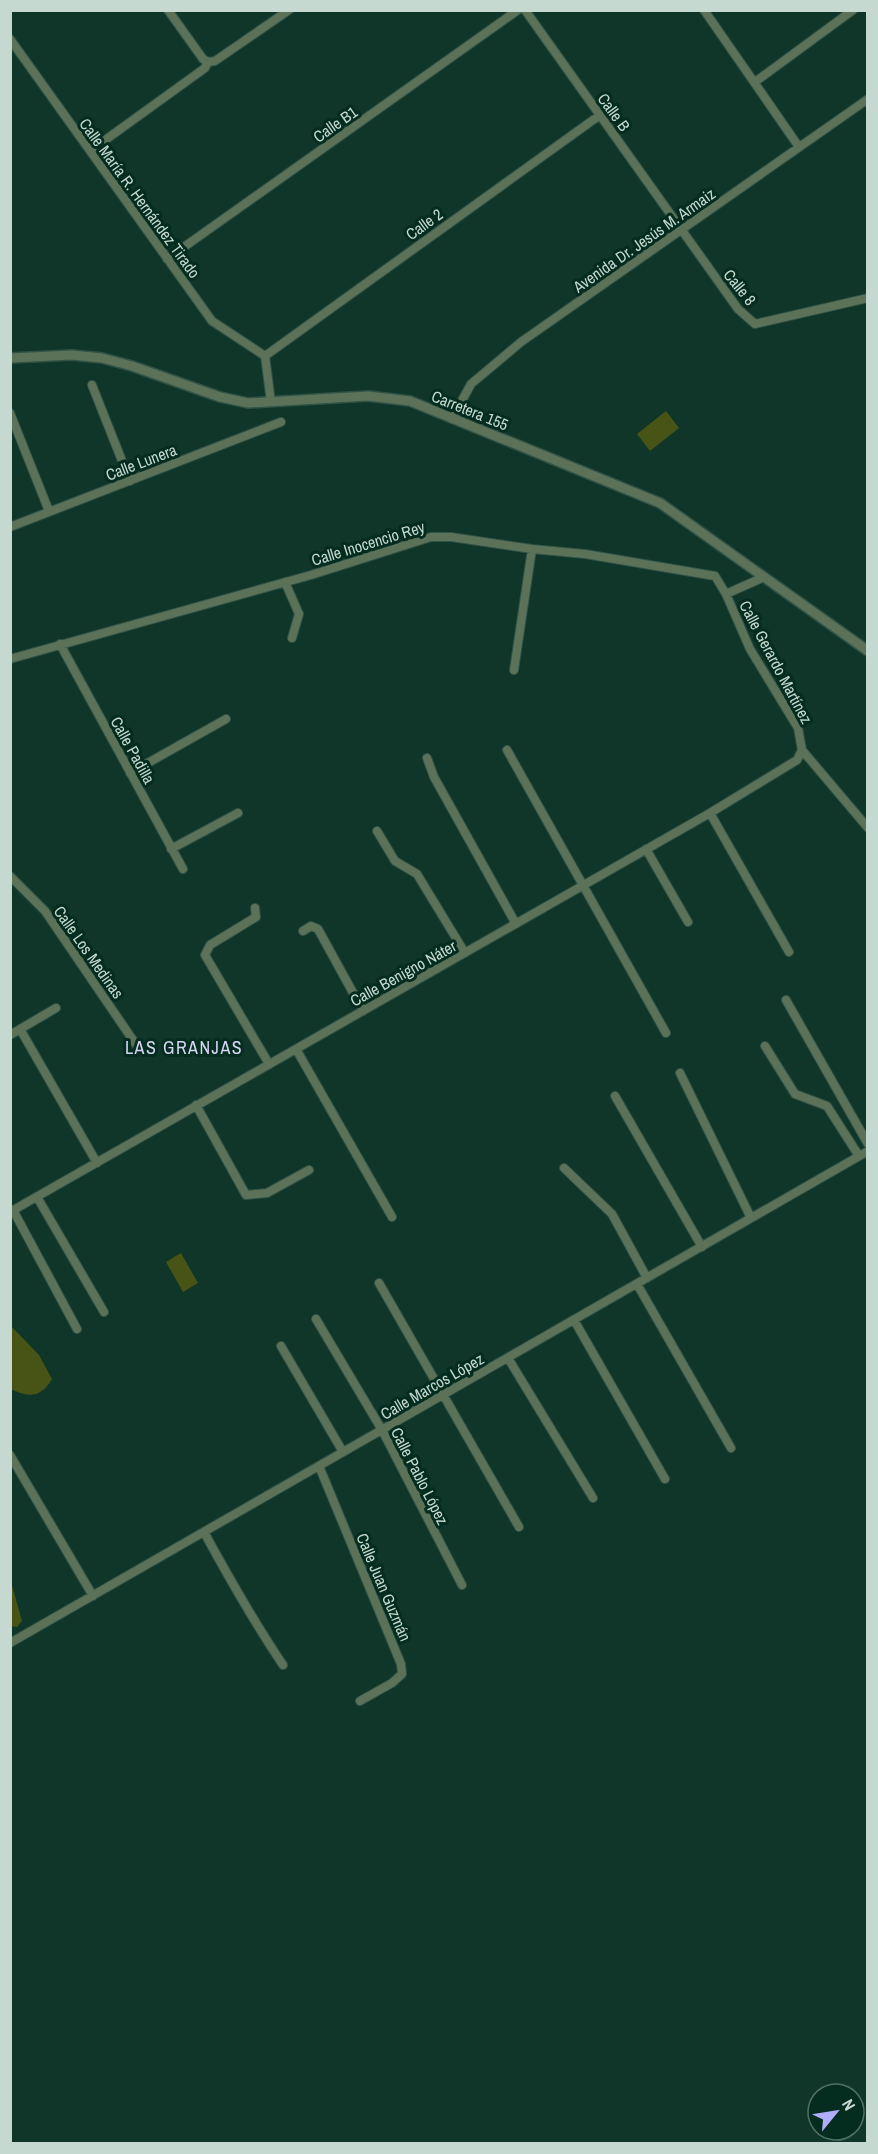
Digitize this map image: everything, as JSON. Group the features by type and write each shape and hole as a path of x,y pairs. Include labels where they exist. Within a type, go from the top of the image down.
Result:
{"street":[{"path":"168,10 203,59 208,62 215,61 289,10"},
{"name":"Calle B1","path":"167,259 518,10"},
{"name":"Calle B","path":"525,10 681,230"},
{"path":"704,10 799,147"},
{"path":"755,82 853,10"},
{"name":"Calle María R. Hernández Tirado","path":"10,39 212,321 265,356"},
{"path":"90,152 205,68 208,62"},
{"name":"Avenida Dr. Jesús M. Armaiz","path":"452,419 471,384 521,342 681,230 702,218 867,99"},
{"name":"Calle 2","path":"265,356 600,115"},
{"name":"Calle 8","path":"681,230 738,309 755,324 867,298"},
{"name":"Carretera 155","path":"10,358 72,355 102,358 132,366 220,397 248,403 368,396 410,401 660,503 867,651"},
{"path":"265,356 271,402"},
{"path":"92,385 130,481"},
{"path":"10,413 49,511"},
{"name":"Calle Lunera","path":"10,527 281,422"},
{"name":"Calle Inocencio Rey","path":"10,659 285,582 431,537 451,537 585,554 715,576 726,594"},
{"path":"514,670 532,549"},
{"path":"726,594 764,577"},
{"path":"285,582 299,614 292,638"},
{"name":"Calle Gerardo Martínez","path":"726,594 750,649 798,728 802,750 867,828"},
{"name":"Calle Padilla","path":"60,644 183,869"},
{"path":"130,773 226,719"},
{"path":"507,750 666,1033"},
{"name":"Calle Benigno Náter","path":"12,1211 710,813 797,760 802,750"},
{"path":"427,758 434,777 516,924"},
{"path":"171,849 238,813"},
{"path":"710,813 789,952"},
{"path":"377,831 395,861 417,874 465,953"},
{"path":"646,849 688,922"},
{"name":"Calle Los Medinas","path":"10,876 45,911 139,1049"},
{"path":"255,908 256,918 210,945 205,955 269,1064"},
{"path":"303,931 311,926 318,929 363,1011"},
{"path":"786,1000 867,1144"},
{"path":"10,1035 56,1008"},
{"path":"20,1029 97,1163"},
{"path":"765,1046 795,1094 827,1106 859,1156"},
{"path":"296,1049 392,1217"},
{"path":"680,1073 751,1218"},
{"path":"615,1096 702,1246"},
{"path":"196,1105 246,1195 267,1192 309,1170"},
{"name":"Calle Marcos López","path":"10,1643 867,1151"},
{"path":"564,1168 612,1214 647,1278"},
{"path":"37,1197 104,1312"},
{"path":"12,1211 77,1329"},
{"path":"379,1283 519,1527"},
{"path":"637,1284 731,1448"},
{"name":"Calle Pablo López","path":"315,1319 382,1430 462,1585"},
{"path":"574,1320 665,1479"},
{"path":"281,1346 344,1452"},
{"path":"508,1358 593,1498"},
{"path":"10,1455 93,1596"},
{"name":"Calle Juan Guzmán","path":"319,1466 400,1664 402,1674 392,1683 360,1701"},
{"path":"204,1532 266,1641 283,1665"}],"green space":[{"path":"666,411 679,428 650,451 637,434"},
{"path":"181,1253 198,1283 183,1292 166,1262"},
{"path":"10,1325 39,1355 52,1379 44,1389 35,1394 30,1395 11,1390"},
{"path":"11,1582 22,1621 17,1627 11,1626"}],"district":[{"name":"LAS GRANJAS","path":"184,1048"}]}
